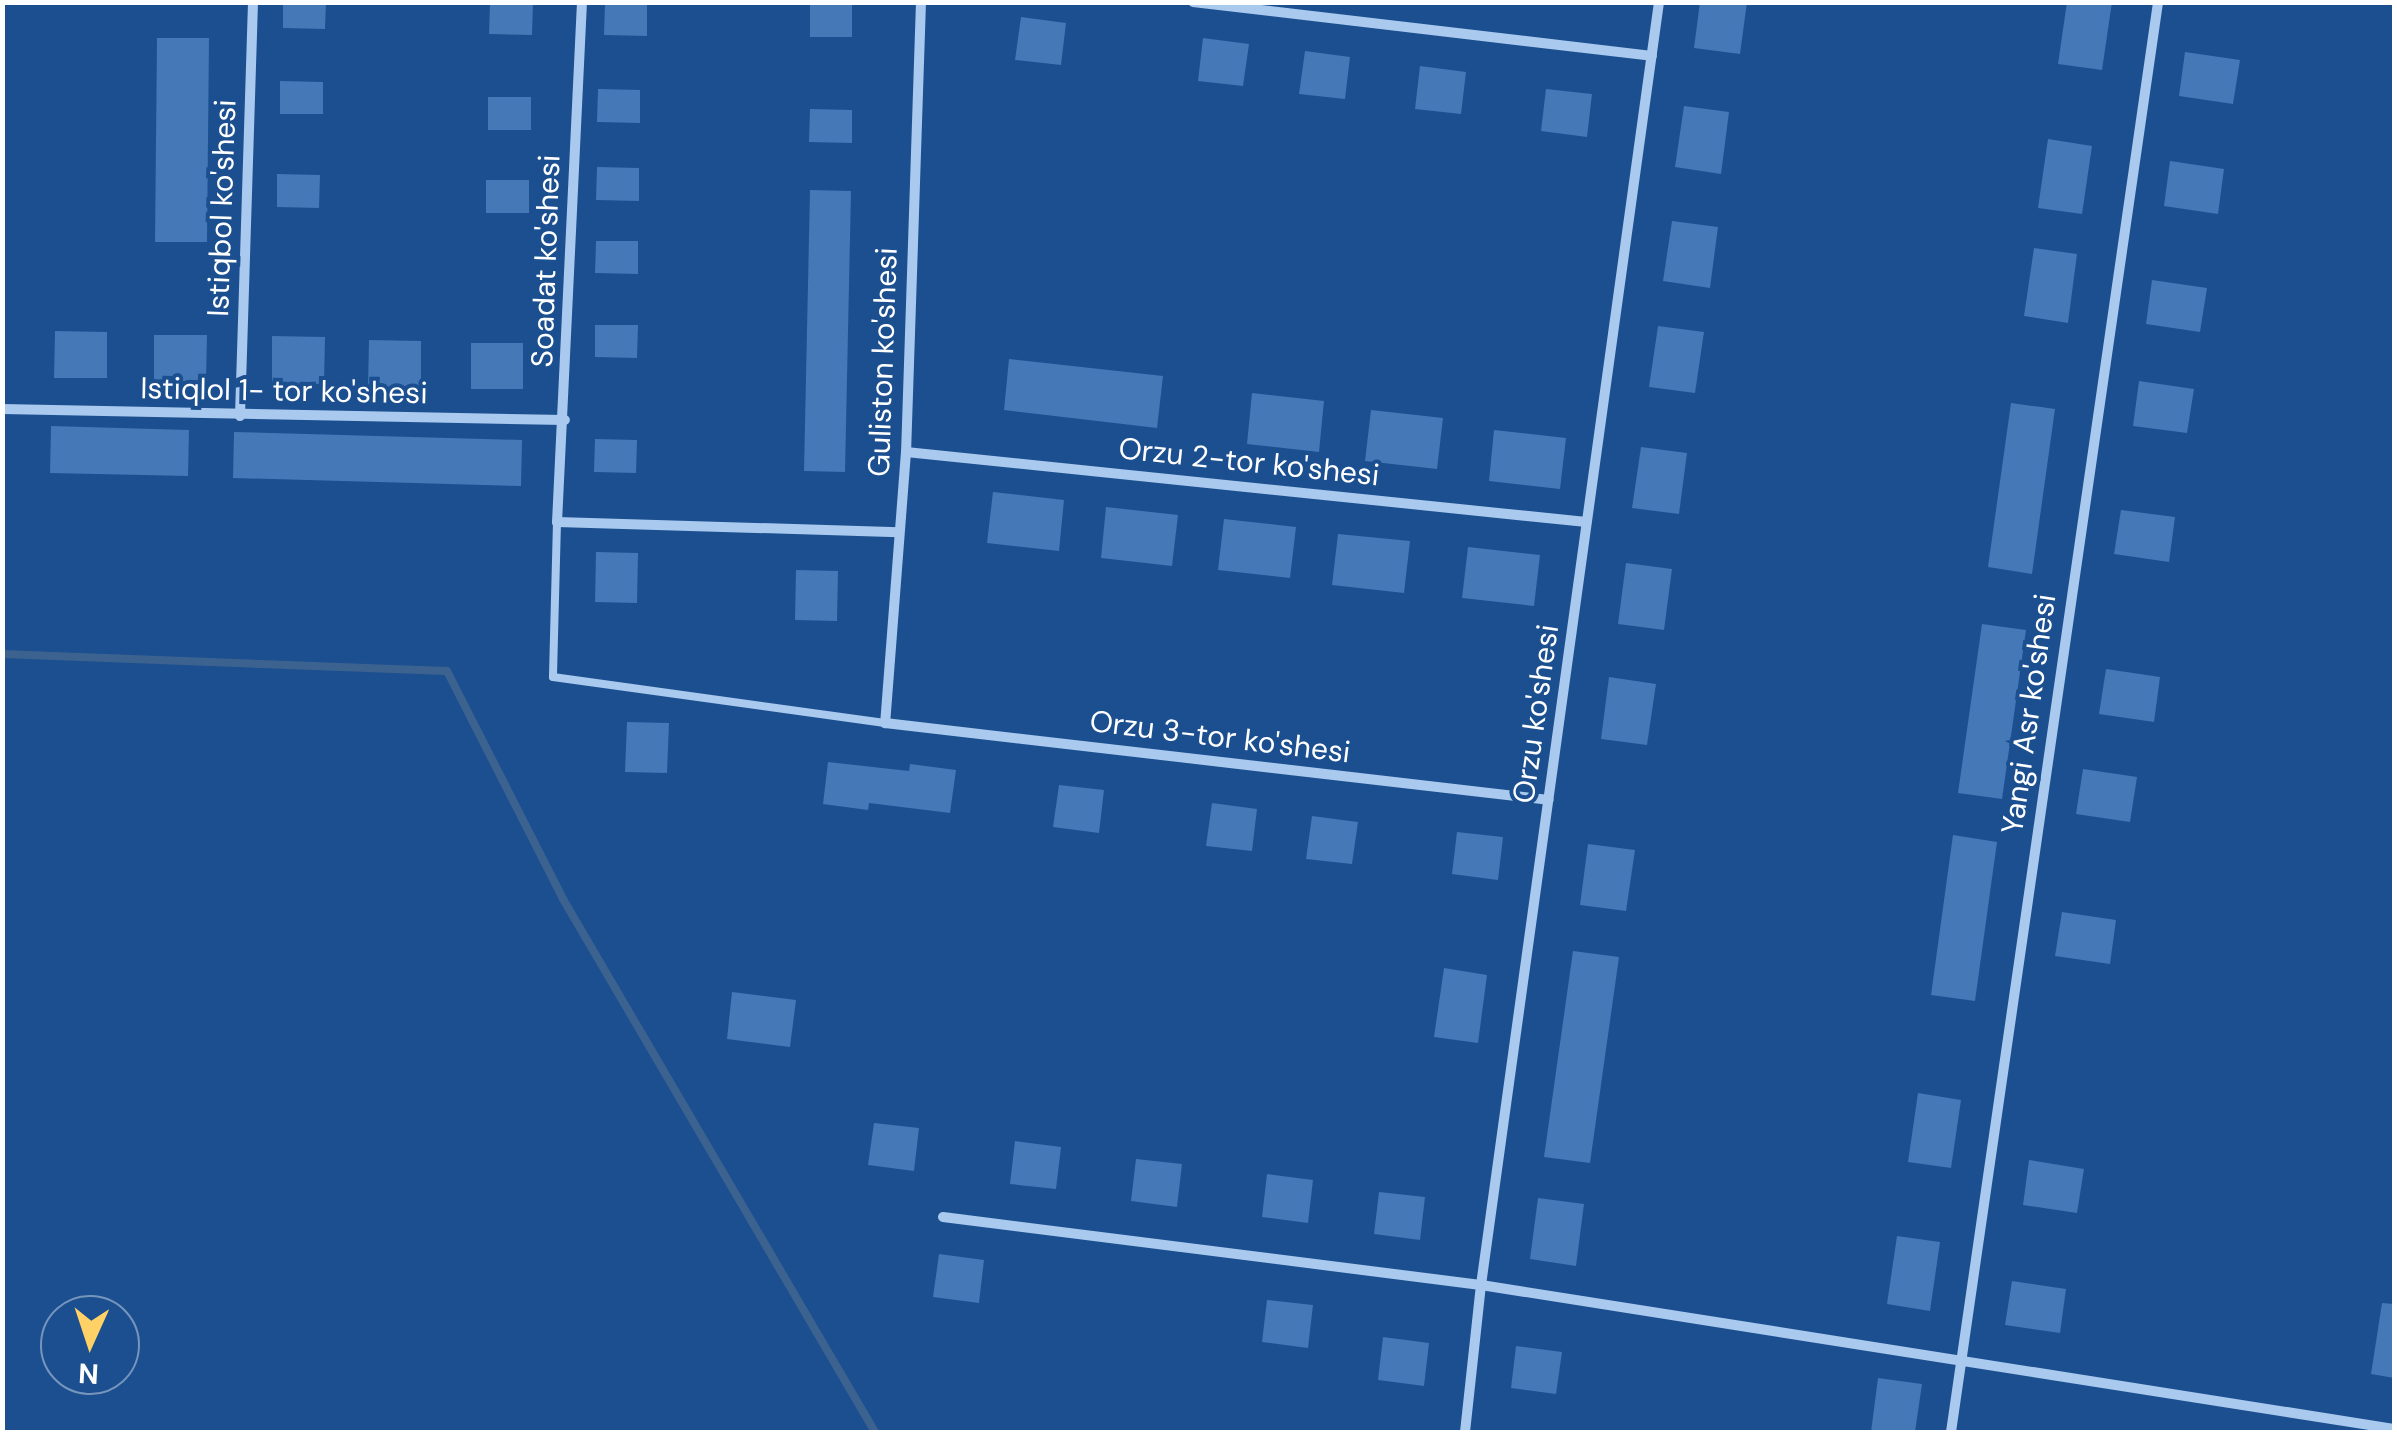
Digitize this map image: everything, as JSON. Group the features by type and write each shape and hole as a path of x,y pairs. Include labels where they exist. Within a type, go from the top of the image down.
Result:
{"street":[{"name":"Istiqbol ko'shesi","path":"240,416 254,2"},
{"name":"Soadat ko'shesi","path":"557,522 565,420 582,2"},
{"name":"Guliston ko'shesi","path":"886,723 906,452 920,2"},
{"path":"1193,2 1652,56"},
{"name":"Orzu ko'shesi","path":"1465,1432 1481,1285 1659,2"},
{"name":"Yangi Asr ko'shesi","path":"1952,1432 1959,1362 2158,2"},
{"name":"Istiqlol 1- tor ko'shesi","path":"2,409 565,420"},
{"name":"Orzu 2-tor ko'shesi","path":"906,452 1586,522"},
{"path":"557,522 899,532"},
{"name":"Orzu 3-tor ko'shesi","path":"886,723 1550,800"},
{"path":"942,1217 1481,1285 2394,1429"}],"lane":[{"path":"557,522 553,676 886,723"}],"building":[{"path":"283,2 326,2 325,29 283,28"},
{"path":"490,2 533,2 532,35 489,34"},
{"path":"1700,2 1747,2 1740,54 1694,48"},
{"path":"2067,2 2112,2 2102,70 2058,64"},
{"path":"605,3 647,4 647,36 604,35"},
{"path":"810,4 852,5 852,37 810,37"},
{"path":"1021,17 1066,23 1061,65 1015,60"},
{"path":"157,38 209,38 207,242 155,242"},
{"path":"1203,38 1249,44 1243,86 1198,81"},
{"path":"1305,51 1350,57 1345,99 1299,94"},
{"path":"2185,52 2240,60 2233,104 2179,96"},
{"path":"1420,66 1466,72 1461,114 1415,109"},
{"path":"280,81 323,82 323,114 280,114"},
{"path":"598,89 640,90 640,123 597,122"},
{"path":"1546,89 1592,94 1587,137 1541,131"},
{"path":"488,97 531,97 531,130 488,130"},
{"path":"1684,106 1729,112 1721,174 1675,167"},
{"path":"810,109 852,110 852,143 809,142"},
{"path":"2048,139 2092,146 2082,214 2038,208"},
{"path":"2170,161 2224,169 2218,214 2164,206"},
{"path":"597,167 639,168 639,201 596,200"},
{"path":"277,174 320,175 319,208 277,207"},
{"path":"486,180 529,180 529,213 486,213"},
{"path":"810,190 851,191 845,472 804,471"},
{"path":"1672,221 1718,227 1710,288 1663,281"},
{"path":"596,241 638,241 638,274 595,273"},
{"path":"2034,248 2077,254 2068,323 2024,316"},
{"path":"2152,280 2207,288 2200,332 2146,324"},
{"path":"595,325 638,325 637,358 595,357"},
{"path":"1658,326 1704,332 1695,393 1649,387"},
{"path":"55,331 107,332 107,378 54,378"},
{"path":"154,335 207,335 206,381 154,381"},
{"path":"272,336 325,337 324,384 272,383"},
{"path":"369,340 421,341 421,387 368,387"},
{"path":"471,343 523,343 523,389 471,389"},
{"path":"1009,359 1163,376 1157,428 1004,410"},
{"path":"2139,381 2194,389 2187,433 2133,426"},
{"path":"1252,393 1324,401 1319,452 1247,444"},
{"path":"2011,403 2055,409 2032,574 1988,567"},
{"path":"1371,410 1443,418 1437,469 1365,461"},
{"path":"51,426 189,430 188,476 50,473"},
{"path":"1494,430 1566,438 1560,489 1489,481"},
{"path":"234,432 522,440 521,486 233,478"},
{"path":"595,439 637,440 636,473 594,472"},
{"path":"1641,447 1687,453 1679,514 1632,508"},
{"path":"993,492 1064,500 1059,551 987,543"},
{"path":"1106,507 1178,515 1172,566 1101,558"},
{"path":"2121,510 2175,517 2169,562 2114,554"},
{"path":"1224,519 1296,527 1290,578 1218,570"},
{"path":"1338,534 1410,541 1404,593 1332,585"},
{"path":"1468,547 1540,555 1534,606 1462,598"},
{"path":"596,552 638,553 637,603 595,602"},
{"path":"1626,563 1672,569 1664,630 1618,624"},
{"path":"796,570 838,571 837,621 795,620"},
{"path":"1982,624 2026,630 2002,799 1958,793"},
{"path":"2106,669 2160,677 2154,722 2099,714"},
{"path":"1609,677 1656,684 1647,745 1601,739"},
{"path":"627,722 669,723 667,773 625,772"},
{"path":"828,762 909,771 910,764 956,770 950,813 869,803 868,810 823,804"},
{"path":"2083,769 2137,777 2130,822 2076,814"},
{"path":"1059,785 1104,790 1099,833 1053,827"},
{"path":"1212,803 1257,809 1252,851 1206,846"},
{"path":"1312,816 1358,822 1352,864 1306,859"},
{"path":"1457,832 1503,837 1498,880 1452,874"},
{"path":"1953,835 1997,842 1975,1001 1931,995"},
{"path":"1588,844 1635,850 1626,911 1580,905"},
{"path":"2062,912 2116,920 2110,964 2055,956"},
{"path":"1573,951 1619,957 1590,1163 1544,1157"},
{"path":"1444,968 1487,975 1478,1043 1434,1037"},
{"path":"732,992 796,1000 790,1047 727,1039"},
{"path":"1918,1093 1961,1100 1951,1168 1908,1162"},
{"path":"874,1123 919,1128 914,1171 868,1165"},
{"path":"1015,1141 1061,1147 1056,1189 1010,1184"},
{"path":"1136,1159 1182,1164 1177,1207 1131,1201"},
{"path":"2029,1160 2084,1169 2077,1213 2023,1205"},
{"path":"1267,1174 1313,1180 1308,1223 1262,1217"},
{"path":"1379,1192 1425,1197 1420,1240 1374,1234"},
{"path":"1538,1198 1584,1204 1576,1266 1530,1259"},
{"path":"1897,1236 1940,1242 1930,1311 1887,1304"},
{"path":"939,1254 984,1260 979,1303 933,1297"},
{"path":"2012,1281 2066,1289 2060,1333 2005,1325"},
{"path":"1267,1300 1313,1305 1308,1348 1262,1342"},
{"path":"2382,1303 2394,1304 2394,1378 2371,1374"},
{"path":"1383,1337 1429,1343 1424,1386 1378,1380"},
{"path":"1516,1346 1562,1352 1556,1394 1511,1388"},
{"path":"1878,1378 1922,1384 1915,1432 1871,1432"}],"waterway":[{"path":"2,654 447,671 563,899 875,1432"}]}
